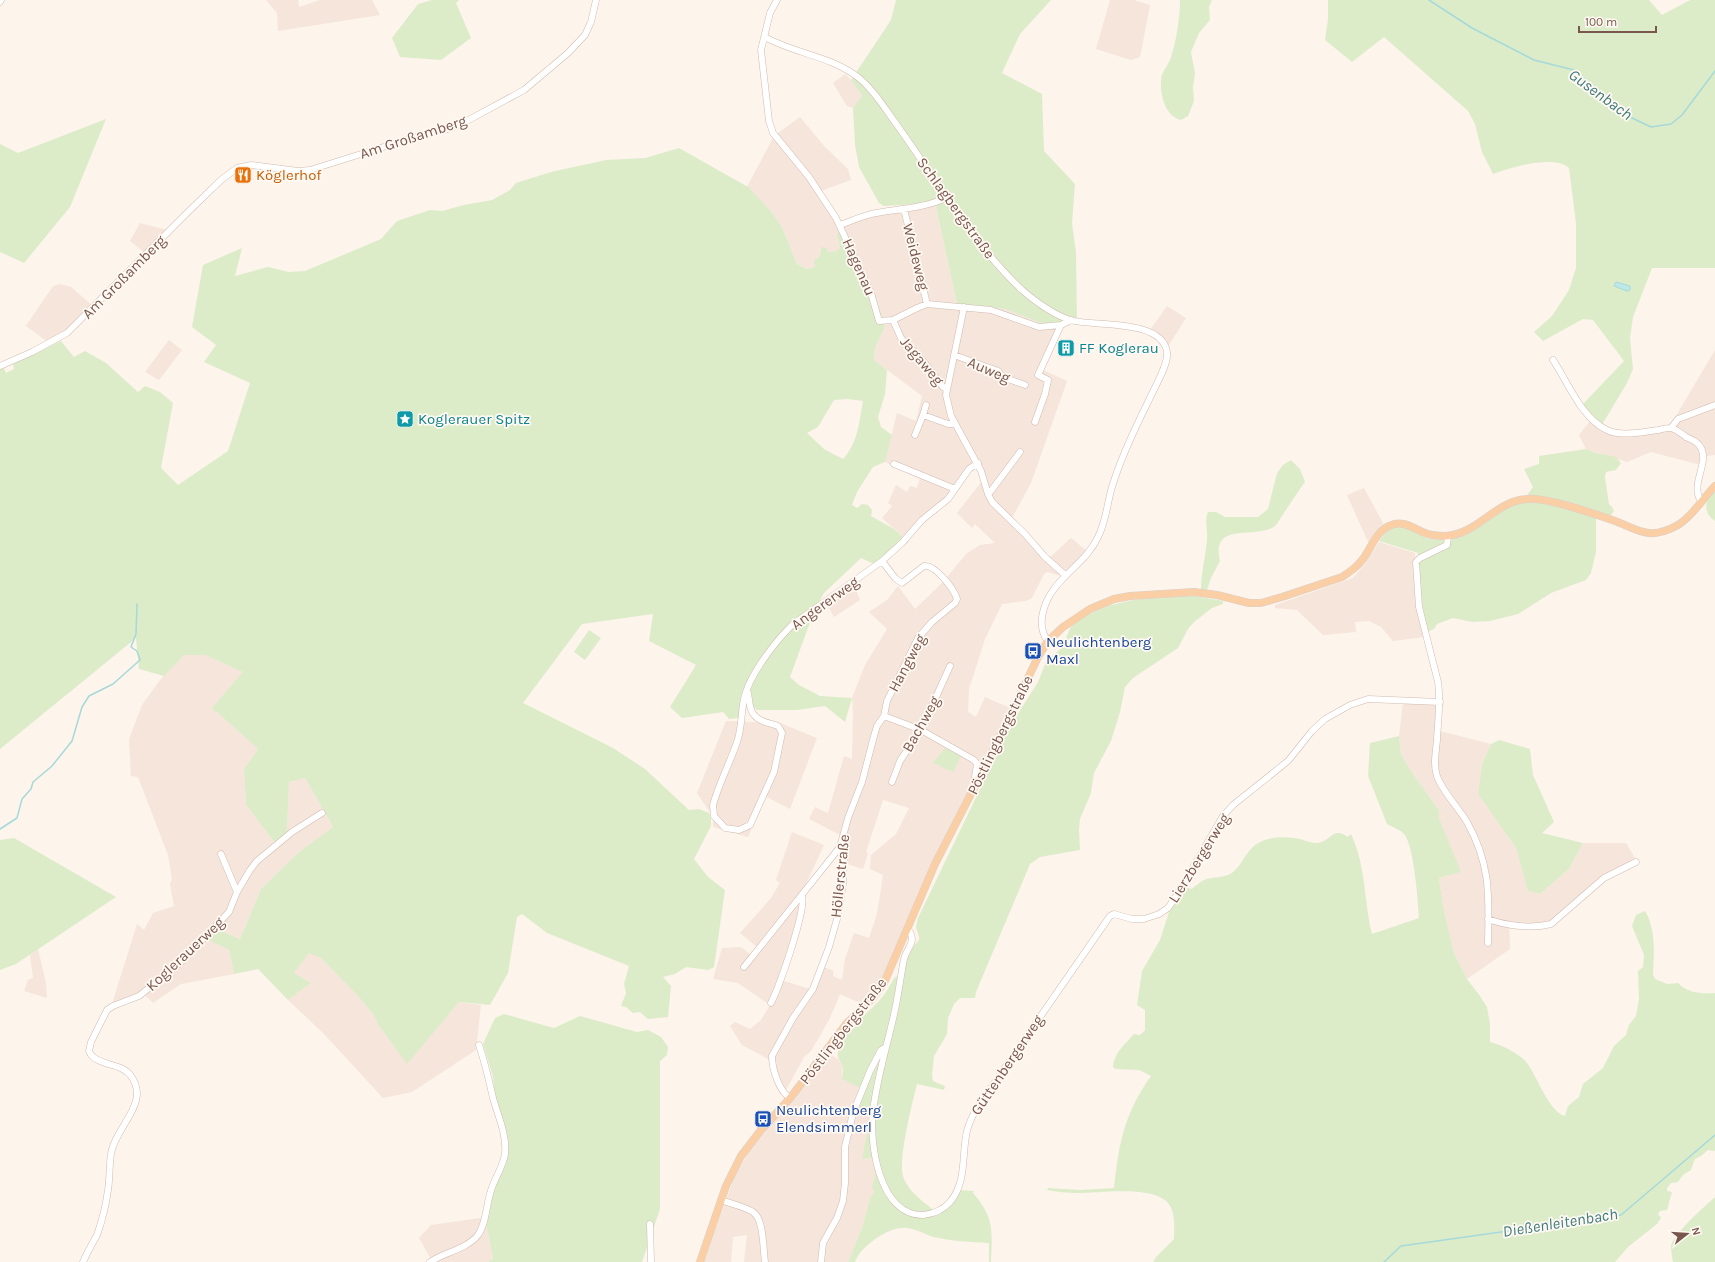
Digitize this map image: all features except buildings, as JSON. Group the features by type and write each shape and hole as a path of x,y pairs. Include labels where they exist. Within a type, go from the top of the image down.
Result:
{"main road":[{"name":"Pöstlingbergstraße","path":"700,1262 731,1175 741,1156 763,1127 790,1098 847,1023 880,988 890,970 935,864 1038,657 1048,641 1063,627 1090,609 1105,602 1130,596 1194,592 1217,595 1249,603 1261,603 1342,576 1351,571 1363,558 1380,533 1391,524 1406,524 1433,536 1448,536 1465,532 1501,507 1521,499 1549,501 1611,519 1642,532 1654,533 1668,530 1679,525 1715,486"}],"street":[{"name":"Am Großamberg","path":"0,366 43,347 67,333 221,180 237,168 246,165 259,165 298,171 316,168 463,123 524,90 568,53 585,35 591,22 596,0"},
{"path":"764,37 770,13 777,0"},
{"name":"Schlagbergstraße","path":"764,37 775,43 838,65 861,80 872,92 909,142 970,232 1004,272 1036,301 1071,320 1120,324 1139,329 1158,338 1167,351 1163,368 1134,430 1116,476 1098,538 1090,550 1065,575 1048,596 1044,608 1042,627 1044,635 1048,641"},
{"name":"Hagenau","path":"764,37 762,65 772,133 809,177 840,225 871,294 879,321 894,320"},
{"name":"Weideweg","path":"840,225 875,213 904,209 936,202 946,198"},
{"name":"Weideweg","path":"904,209 927,304"},
{"path":"894,320 927,304 991,310 1034,326 1044,327 1061,325 1071,320"},
{"name":"Auweg","path":"947,389 964,307"},
{"name":"Jagaweg","path":"894,320 901,338 923,360 943,387 947,389 947,401 954,424 978,464"},
{"path":"1035,422 1045,394 1048,380 1038,375 1061,325"},
{"name":"Auweg","path":"954,355 998,371 1003,377 1025,385"},
{"path":"1553,360 1564,380 1588,415 1607,430 1617,433 1629,433 1671,428 1696,442 1701,449 1702,461 1698,495 1702,501"},
{"name":"Jagaweg","path":"915,435 926,405"},
{"path":"1671,428 1674,422 1681,418 1715,405"},
{"path":"923,415 948,424 954,424"},
{"path":"988,494 1020,452"},
{"path":"894,464 955,489"},
{"path":"978,464 983,474 988,494 996,505 1025,534 1045,557 1065,575"},
{"name":"Angererweg","path":"747,690 750,709 755,717 778,726 782,733 774,772 761,797 752,822 744,829 734,830 725,828 720,824 714,816 712,808 738,740 743,702 747,690 759,668 780,638 792,625 882,561 899,546 922,520 948,499 969,469 978,464"},
{"path":"1448,536 1447,546 1420,558 1416,562 1419,607 1438,682 1440,702 1435,755 1436,775 1460,810 1481,850 1487,876 1488,943"},
{"name":"Hangweg","path":"882,561 902,583 924,566 931,567 946,581 956,599 955,603 927,627 918,638 887,701 884,716"},
{"name":"Bachweg","path":"892,782 900,761 921,730 950,666"},
{"name":"Lierzbergerweg","path":"1114,914 1132,919 1144,919 1159,914 1168,908 1223,816 1233,805 1288,762 1312,731 1325,719 1350,705 1368,699 1440,702"},
{"path":"884,716 921,730 974,760 977,764 975,777 978,780"},
{"name":"Höllerstraße","path":"790,1098 782,1092 772,1056 786,1029 813,989 829,947 837,919 843,877 844,859 840,847 848,818 862,782 875,730 884,716"},
{"name":"Koglerauerweg","path":"83,1262 97,1233 102,1216 108,1190 111,1154 114,1140 135,1107 137,1099 131,1076 118,1068 93,1058 89,1051 91,1042 107,1010 113,1006 139,996 179,964 229,912 237,892 257,861 292,832 322,813"},
{"path":"744,967 840,847"},
{"path":"221,854 237,892"},
{"path":"1488,919 1509,925 1543,926 1551,924 1604,878 1636,862"},
{"path":"771,1003 782,980 803,903 802,895"},
{"name":"Güttenbergerweg","path":"907,929 911,933 912,940 904,959 897,999 877,1086 873,1116 873,1142 879,1172 889,1193 903,1208 920,1215 935,1213 948,1204 959,1187 963,1172 967,1132 975,1111 1106,920 1114,914"},
{"path":"430,1262 466,1244 478,1235 484,1220 492,1185 505,1156 504,1134 488,1072 479,1045"},
{"path":"821,1262 823,1243 837,1218 843,1201 846,1183 845,1147 853,1112 881,1050 886,1047"},
{"path":"723,1200 751,1211 758,1217 761,1224 764,1262"},
{"path":"650,1224 651,1262"}],"shaded area":[{"path":"266,0 298,0 299,7 320,0 372,0 380,15 278,31 277,13"},
{"path":"1110,0 1134,0 1150,5 1140,57 1131,60 1096,49"},
{"path":"845,74 862,96 853,108 847,106 833,83"},
{"path":"800,117 825,147 848,169 851,180 821,191 844,226 879,214 935,204 957,304 1005,309 1046,325 1059,324 1043,370 1067,381 1031,483 1012,518 1048,559 1071,538 1087,551 1062,576 1047,572 1044,574 1032,598 1026,601 1002,604 985,639 969,689 968,712 976,717 985,697 1010,708 1002,728 889,968 876,991 862,1004 840,994 829,1020 811,1051 804,1057 786,1090 781,1095 776,1087 768,1059 742,1045 730,1026 735,1022 750,1029 761,1020 770,1005 738,983 713,979 722,948 741,947 751,955 757,947 740,933 771,898 780,883 776,880 792,832 824,845 806,884 806,900 784,981 810,989 821,966 834,971 833,976 842,980 845,959 854,933 869,938 877,914 883,875 870,869 871,855 896,834 909,808 883,800 866,852 868,853 863,869 841,862 840,854 834,851 840,835 809,819 815,807 828,813 844,756 852,759 852,698 865,665 887,629 869,612 887,600 898,586 915,609 942,583 967,553 980,545 995,543 975,524 972,528 957,513 982,481 975,467 971,470 960,488 947,504 926,521 908,541 882,518 892,506 888,503 896,485 907,492 910,486 917,488 920,479 885,462 897,413 916,421 922,396 874,360 875,348 885,326 879,307 837,237 840,248 836,251 829,252 820,248 819,257 815,259 815,267 807,269 797,264 782,227 770,210 747,187 774,136"},
{"path":"140,223 167,230 145,253 130,241"},
{"path":"60,284 71,287 93,306 68,330 48,342 26,326 53,286"},
{"path":"1167,306 1186,318 1169,345 1150,330"},
{"path":"169,340 182,350 159,380 145,372"},
{"path":"1715,350 1715,455 1705,456 1704,464 1697,464 1651,452 1627,462 1586,449 1579,435 1591,420 1610,433 1667,431"},
{"path":"1364,488 1383,523 1369,544 1347,495"},
{"path":"1379,542 1415,553 1419,618 1424,637 1393,641 1381,627 1369,621 1355,622 1356,632 1323,635 1297,610 1275,608 1275,605 1353,578 1365,564"},
{"path":"855,588 860,600 834,617 828,606"},
{"path":"184,654 205,655 244,672 211,709 218,713 258,749 244,769 246,805 275,843 287,833 289,782 305,778 333,827 299,852 261,889 240,939 216,928 206,938 229,950 234,974 181,984 153,1003 145,995 112,1004 137,924 144,930 153,913 174,906 170,884 172,879 168,855 138,777 131,776 129,739 142,705 160,680"},
{"path":"1403,702 1439,704 1440,731 1491,744 1482,764 1478,794 1516,848 1528,891 1540,894 1569,869 1583,843 1626,843 1635,858 1600,878 1551,922 1543,925 1509,923 1510,949 1467,979 1454,953 1444,911 1439,878 1460,872 1439,818 1439,810 1413,774 1401,754 1399,736"},
{"path":"726,721 780,723 817,738 790,809 765,796 748,837 713,827 713,817 697,793"},
{"path":"38,949 46,983 47,998 24,991 28,980 33,978 30,955"},
{"path":"309,952 321,958 358,996 373,1014 379,1026 407,1063 459,1002 481,1005 476,1050 412,1092 383,1098 324,1034 288,1000 311,983 294,973"},
{"path":"828,1053 838,1059 842,1066 842,1079 860,1088 871,1114 863,1159 872,1158 877,1189 870,1198 863,1225 848,1262 744,1262 747,1235 733,1237 731,1262 704,1262 734,1178 748,1153"},
{"path":"480,1218 485,1219 493,1260 487,1262 438,1262 431,1259 419,1238 431,1225"}],"green space":[{"path":"432,0 459,0 456,3 471,38 441,60 400,57 392,38 418,4"},
{"path":"896,0 1051,0 1020,34 1002,73 1042,94 1044,151 1075,184 1072,223 1076,253 1077,323 1046,325 1005,309 957,304 935,203 884,206 879,203 859,167 855,145 853,108 862,96 851,80 891,20"},
{"path":"1180,0 1212,0 1209,7 1210,20 1199,33 1191,52 1195,73 1193,87 1194,101 1188,116 1181,120 1176,118 1167,110 1161,92 1162,75 1170,60 1174,46"},
{"path":"1328,0 1649,0 1662,15 1690,0 1715,0 1715,268 1652,268 1633,317 1630,338 1633,369 1627,383 1603,423 1604,426 1592,416 1583,404 1624,361 1593,320 1583,319 1543,341 1534,332 1552,316 1569,290 1576,268 1576,223 1569,168 1562,164 1543,162 1521,166 1493,174 1482,152 1475,124 1468,111 1384,37 1352,62 1325,40 1328,19"},
{"path":"106,119 70,207 24,263 0,252 0,144 18,153"},
{"path":"679,148 748,187 770,210 782,227 797,264 807,269 815,267 814,260 819,257 821,247 826,248 829,252 836,251 840,248 837,235 840,231 879,307 885,326 875,348 874,360 887,370 885,394 878,417 881,427 892,435 885,462 873,467 857,492 852,505 857,508 862,504 868,505 872,510 871,516 894,529 909,542 882,561 874,564 861,558 824,593 815,609 790,677 799,685 820,696 852,698 845,722 825,706 797,710 757,710 753,707 752,697 741,694 739,718 729,719 723,712 682,718 670,707 696,665 649,641 653,614 582,624 523,703 613,748 645,769 689,810 699,809 709,813 711,826 694,859 708,877 725,890 714,967 708,970 686,967 675,974 663,977 671,986 668,1017 648,1019 640,1012 633,1013 626,1007 621,1006 626,993 624,984 629,966 547,933 522,914 517,917 508,973 490,1005 459,1002 407,1064 379,1026 373,1014 358,996 321,958 309,953 294,973 311,983 288,1000 258,969 234,974 229,950 205,938 215,928 240,939 261,889 299,852 333,827 305,778 289,782 287,833 275,843 246,805 244,769 258,749 218,713 211,709 243,672 205,655 184,655 164,676 139,669 136,638 0,749 0,369 4,368 6,373 14,369 13,364 61,341 74,357 85,351 106,363 138,392 145,386 160,392 173,403 161,468 178,485 228,451 250,383 204,362 216,345 192,327 203,265 242,248 235,276 268,267 289,272 305,271 381,239 397,221 430,210 442,211 492,200 510,190 516,183 551,172 606,160 645,158","holes":["848,399 863,401 855,439 848,453 843,459 824,449 807,433 818,427 834,400"]},
{"path":"1586,449 1616,457 1621,463 1616,470 1606,472 1605,477 1609,504 1614,511 1610,516 1600,515 1596,520 1596,552 1591,573 1586,580 1551,593 1518,614 1490,621 1472,622 1453,618 1437,624 1434,629 1427,632 1421,596 1418,553 1379,541 1390,528 1405,527 1428,539 1446,540 1478,527 1501,511 1523,501 1533,487 1524,469 1539,464 1539,456"},
{"path":"1291,460 1300,469 1305,482 1275,526 1267,530 1257,532 1237,533 1222,540 1219,548 1220,561 1211,578 1207,590 1201,589 1207,535 1206,519 1208,512 1216,512 1225,517 1258,517 1268,509 1277,473 1283,465"},
{"path":"1715,489 1715,521 1708,513 1706,505 1709,497"},
{"path":"1165,596 1195,596 1223,601 1223,604 1212,608 1194,622 1188,629 1178,648 1133,678 1125,687 1120,712 1111,741 1094,773 1091,793 1080,819 1080,850 1040,857 1030,864 976,992 975,998 960,998 954,1004 948,1018 947,1034 934,1056 932,1075 933,1081 945,1086 944,1090 917,1084 902,1157 902,1168 905,1182 923,1202 939,1214 951,1204 959,1190 974,1191 973,1193 985,1210 991,1225 991,1262 989,1262 989,1243 933,1237 917,1230 900,1228 892,1230 876,1238 863,1250 855,1262 848,1262 863,1225 870,1198 875,1191 872,1188 875,1176 872,1158 862,1159 871,1114 856,1108 860,1088 842,1079 843,1068 838,1054 841,1043 851,1028 883,996 895,977 900,976 909,951 919,940 916,927 918,918 1005,737 1038,682 1047,660 1062,648 1071,626 1085,616 1107,606 1133,600"},
{"path":"589,630 601,638 585,660 574,652"},
{"path":"1399,736 1401,754 1413,774 1439,810 1439,818 1461,872 1439,878 1444,911 1454,953 1467,979 1487,1007 1490,1024 1490,1042 1510,1050 1524,1059 1554,1108 1565,1116 1568,1106 1579,1097 1583,1084 1603,1068 1614,1046 1626,1035 1629,1025 1636,1016 1639,999 1638,971 1643,967 1644,955 1632,926 1636,915 1645,911 1649,918 1653,933 1653,974 1655,979 1667,984 1678,983 1690,991 1715,993 1715,1151 1708,1150 1695,1159 1691,1170 1683,1175 1678,1182 1671,1183 1667,1188 1667,1191 1672,1192 1667,1210 1660,1211 1658,1214 1661,1218 1657,1224 1628,1247 1615,1262 1153,1262 1174,1239 1174,1220 1171,1207 1161,1197 1151,1194 1125,1191 1074,1193 1047,1190 1048,1188 1080,1190 1114,1188 1118,1157 1124,1129 1135,1103 1151,1076 1139,1070 1116,1069 1113,1067 1115,1057 1120,1049 1134,1034 1140,1035 1145,1030 1145,1010 1137,1005 1142,971 1160,940 1169,912 1185,887 1192,889 1206,879 1225,876 1232,873 1252,848 1260,842 1271,838 1283,837 1318,843 1326,840 1332,835 1339,833 1348,837 1351,834 1356,846 1362,871 1372,934 1419,918 1415,873 1407,839 1403,833 1387,824 1368,776 1370,743"},
{"path":"1499,740 1530,749 1533,775 1554,822 1542,833 1583,843 1569,869 1540,894 1528,891 1516,848 1478,794 1482,764 1491,744"},
{"path":"945,748 961,756 953,772 933,763"},
{"path":"14,838 116,897 16,964 0,970 0,840"},
{"path":"504,1014 554,1028 580,1016 637,1032 648,1030 661,1037 668,1047 667,1055 660,1061 660,1209 642,1262 487,1262 493,1259 485,1219 508,1148 495,1100 493,1077 483,1044 495,1018"},
{"path":"1715,1197 1715,1262 1673,1262 1671,1246 1673,1241 1690,1220"}],"water":[{"path":"1616,282 1630,286 1630,290 1627,291 1614,286"}],"waterway":[{"name":"Gusenbach","path":"1429,0 1472,28 1534,60 1574,70 1630,117 1651,127 1671,124 1682,115 1715,71"},
{"path":"0,829 17,818 22,799 31,789 33,782 52,766 72,741 82,707 89,696 113,684 140,660 137,651 131,647 136,634 137,604"},
{"name":"Dießenleitenbach","path":"1384,1262 1401,1246 1621,1215 1715,1135"}],"place":[{"name":"Köglerhof","path":"243,175"},
{"name":"FF Koglerau","path":"1066,348"},
{"name":"Koglerauer Spitz","path":"405,419"},
{"name":"Neulichtenberg Maxl","path":"1033,651"},
{"name":"Neulichtenberg Elendsimmerl","path":"763,1119"}]}
